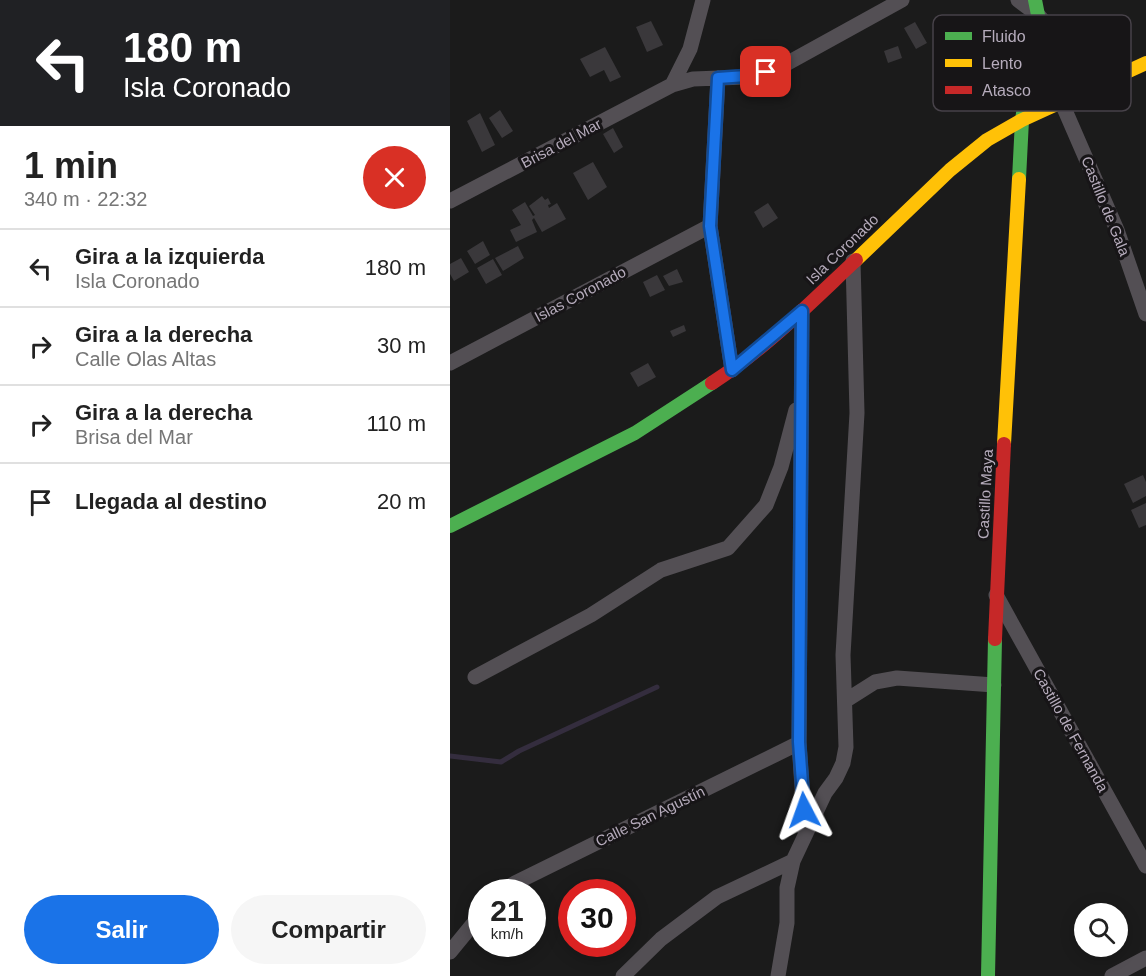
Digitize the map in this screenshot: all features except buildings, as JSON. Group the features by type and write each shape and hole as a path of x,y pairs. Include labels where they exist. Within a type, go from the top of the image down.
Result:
{"street":[{"path":"672,86 690,49 703,0"},
{"name":"Brisa del Mar","path":"450,201 672,86 693,79 746,76 776,68 878,5 902,0"},
{"path":"1018,0 1036,8"},
{"name":"Isla Coronado","path":"1131,70 1146,63"},
{"path":"718,78 710,226 732,370"},
{"name":"Castillo Maya","path":"988,976 996,595 1023,111"},
{"name":"Isla Coronado","path":"450,526 635,433 732,370 802,311 950,170 987,140 1040,111"},
{"name":"Castillo de Gala","path":"1065,111 1118,230 1146,314"},
{"name":"Islas Coronado","path":"450,363 710,226"},
{"path":"778,976 787,923 787,888 793,861 843,763 846,747 843,655 858,413 853,261"},
{"path":"802,311 799,742 806,832"},
{"path":"475,677 591,615 661,570 728,548 765,505 781,467 801,387"},
{"name":"Castillo de Fernanda","path":"996,595 1146,866"},
{"path":"845,702 875,682 897,678 994,684"},
{"name":"Calle San Agustín","path":"523,879 799,742"},
{"path":"623,976 661,939 717,897 793,861"},
{"path":"450,952 468,930"},
{"path":"1112,976 1146,958"}],"waterway":[{"path":"450,756 501,762 519,751 657,687"}],"traffic: fast":[{"path":"1035,0 1038,15"},
{"path":"1019,179 1023,111"},
{"path":"450,526 635,433 712,383"},
{"path":"988,976 995,639"}],"traffic: slow":[{"path":"1131,70 1146,63"},
{"path":"856,260 950,170 987,140 1042,111"},
{"path":"1004,444 1019,179"}],"traffic: jam":[{"path":"712,383 769,340 856,260"},
{"path":"995,639 1004,444"}],"route":[{"path":"766,72 718,78 710,226 732,370 802,311 799,742 804,810"}]}
